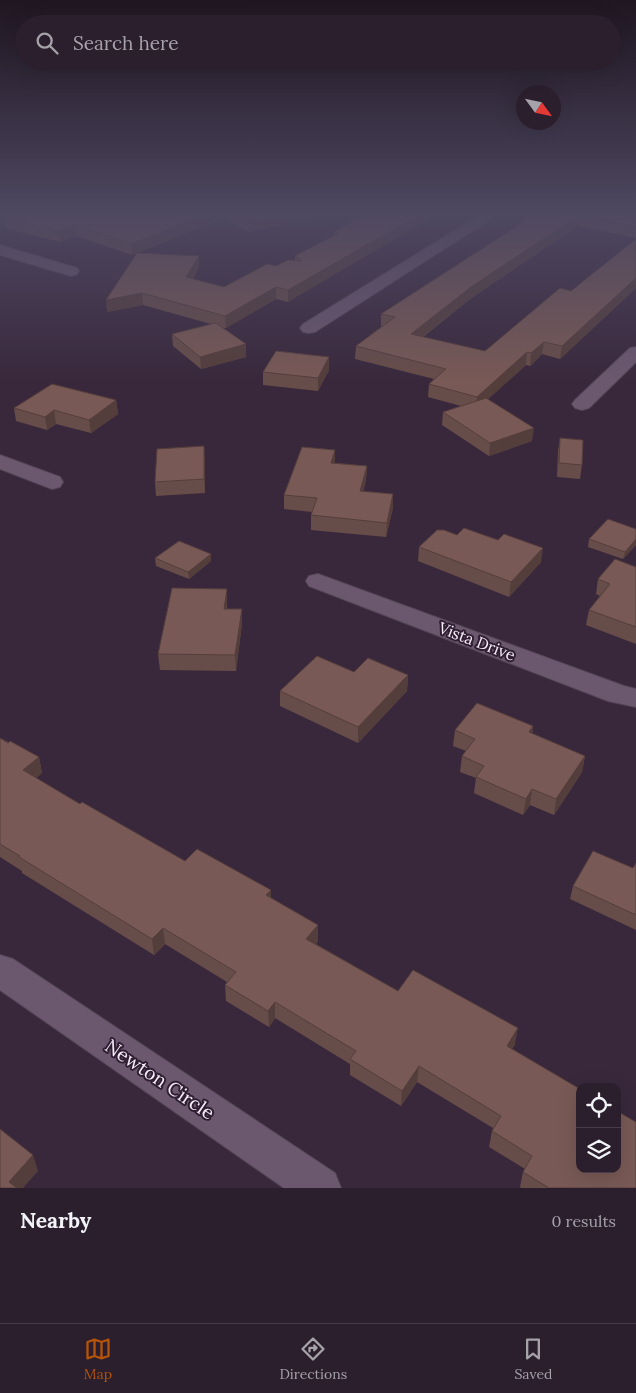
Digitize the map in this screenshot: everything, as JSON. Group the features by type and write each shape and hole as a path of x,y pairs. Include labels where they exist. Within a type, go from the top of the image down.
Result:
{"street":[{"path":"309,328 401,270"},
{"path":"582,404 636,352"},
{"path":"0,461 52,482"},
{"name":"Vista Drive","path":"318,581 618,694 636,698"},
{"name":"Newton Circle","path":"0,970 320,1188"}],"building":[{"path":"125,270 190,270 186,277 224,287 255,270 322,270 288,290 276,287 225,316 142,293 106,300"},
{"path":"448,270 496,270 471,287 411,334 485,351 560,288 571,291 597,270 636,270 636,278 562,346 544,342 531,353 527,352 477,397 429,384 446,369 356,346 395,317 381,314"},
{"path":"216,323 246,344 200,357 172,334"},
{"path":"276,351 329,357 318,378 263,372"},
{"path":"52,384 116,400 89,420 54,410 45,417 14,408"},
{"path":"486,398 534,428 490,443 443,412"},
{"path":"560,438 583,440 582,465 559,463"},
{"path":"204,446 204,479 155,482 157,449"},
{"path":"302,447 335,450 331,463 367,466 360,491 393,494 387,523 311,515 317,498 284,495"},
{"path":"608,519 636,529 636,539 625,552 589,539"},
{"path":"464,528 498,540 504,534 543,548 511,582 419,547 437,530 444,530 457,535"},
{"path":"179,541 211,554 188,572 155,558"},
{"path":"615,559 636,567 636,627 589,610 610,584 598,579"},
{"path":"172,588 227,589 224,609 242,609 235,655 158,654"},
{"path":"317,656 354,672 368,658 408,675 358,727 280,691"},
{"path":"477,703 533,726 529,732 585,756 556,799 532,789 526,799 476,777 484,766 462,756 475,739 455,730"},
{"path":"0,738 8,743 10,741 39,757 23,770 80,804 82,802 185,861 197,849 271,890 266,895 318,925 306,939 398,991 413,970 518,1028 507,1046 576,1087 576,1173 621,1173 621,1113 636,1122 636,1188 549,1188 523,1172 532,1156 492,1131 501,1116 419,1066 402,1091 350,1059 356,1051 275,1002 268,1011 225,985 236,972 163,928 152,939 0,844"},
{"path":"593,851 633,868 636,863 636,915 573,886"},
{"path":"0,1129 33,1155 9,1182 17,1188 0,1188"}]}
